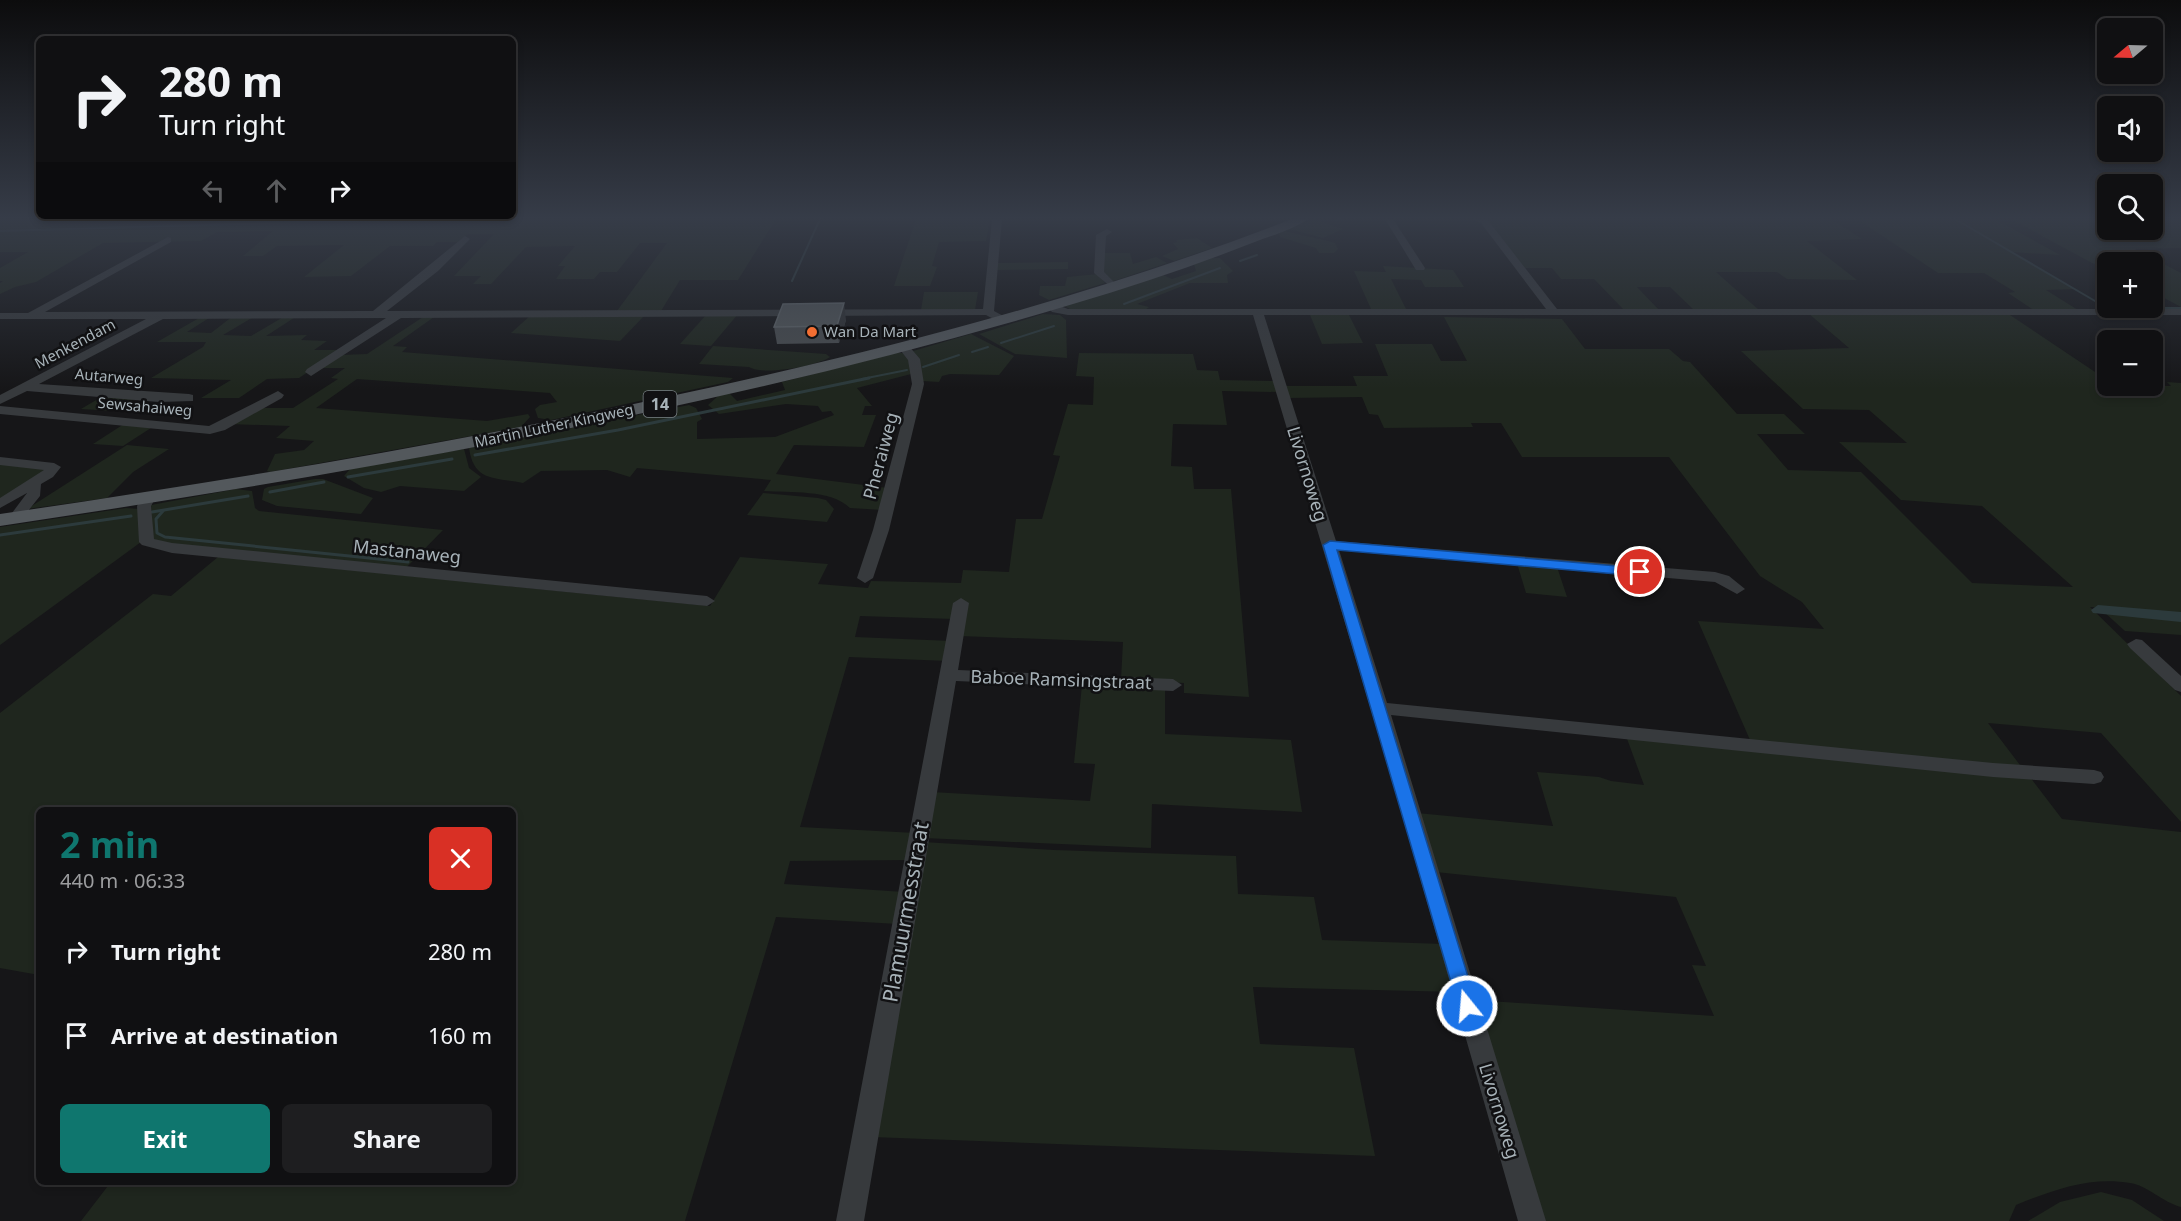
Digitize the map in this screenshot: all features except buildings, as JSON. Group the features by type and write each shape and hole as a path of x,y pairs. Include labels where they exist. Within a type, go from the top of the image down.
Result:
{"main road":[{"name":"Martin Luther Kingweg","path":"0,520 295,475 576,422 904,347 1052,306 1143,276"}],"street":[{"path":"30,316 107,276"},
{"path":"376,314 425,276"},
{"path":"988,312 991,276"},
{"path":"1102,276 1111,284"},
{"path":"1526,276 1554,312"},
{"path":"1052,306 1056,310 1068,312 2181,312"},
{"path":"0,316 988,312 1003,320"},
{"name":"Livornoweg","path":"1258,313 1330,545 1532,1221"},
{"name":"Menkendam","path":"0,400 164,314"},
{"path":"311,372 400,314"},
{"name":"Pheraiweg","path":"865,578 881,530 918,384 914,359 904,347"},
{"name":"Autarweg","path":"26,387 159,398 189,398"},
{"name":"Sewsahaiweg","path":"0,410 210,430 220,427 278,395"},
{"path":"0,461 54,467 34,483 0,504"},
{"path":"19,513 33,496 36,489 34,483"},
{"name":"Mastanaweg","path":"148,499 144,506 147,542 172,548 707,601"},
{"path":"1330,545 1715,577 1723,579 1737,589"},
{"name":"Plamuurmesstraat","path":"850,1221 961,603"},
{"path":"2136,644 2181,686"},
{"name":"Baboe Ramsingstraat","path":"949,675 1173,685"},
{"path":"1379,708 1993,770 2094,777"}],"shaded area":[{"path":"0,276 46,276 36,282 15,287 0,294 0,283 3,281 0,281"},
{"path":"305,276 351,276 351,276"},
{"path":"454,276 499,276 491,284 473,284 481,276"},
{"path":"558,276 597,276 594,279 556,279"},
{"path":"643,276 741,276 738,280 680,280 661,311 617,311"},
{"path":"897,276 934,276 930,286 894,286"},
{"path":"1100,276 1105,283 1049,300 1039,295 1040,286 1065,286 1067,277"},
{"path":"1103,276 1129,276 1111,282"},
{"path":"1160,276 1172,279 1181,276 1227,276 1228,283 1190,283 1137,304 1149,307 1145,310 1072,310 1064,306"},
{"path":"1356,276 1457,276 1464,287 1425,287 1421,280 1391,279 1406,309 1371,309"},
{"path":"1559,276 1721,276 1759,310 1694,310 1670,287 1637,287 1660,311 1625,311 1594,279 1561,279"},
{"path":"1783,276 1852,276 1857,280 1787,279"},
{"path":"1989,276 2052,276 2075,289 2046,290 2078,310 2035,311 2008,293 2015,292"},
{"path":"2163,276 2181,276 2181,307 2163,297"},
{"path":"924,292 978,292 975,310 921,310"},
{"path":"1808,313 2007,313 2097,373 2097,396 2163,396 2163,386 2171,386 2167,382 2181,383 2181,614 2090,607 2181,696 2181,822 2101,733 1988,723 2023,769 1750,740 1698,621 1824,629 1802,602 1760,576 1669,457 1522,457 1501,423 1471,423 1473,427 1384,428 1378,415 1369,414 1362,397 1288,398 1285,386 1357,386 1353,376 1388,376 1375,344 1432,344 1441,361 1467,361 1444,317 1562,319 1585,349 1669,349 1683,361 1690,362 1737,414 1784,414 1805,434 1757,434 1788,470 1861,472 1972,583 2073,587 1982,506 1901,500 1839,442 1907,443 1869,410 1803,409 1741,351 1849,348"},
{"path":"707,314 738,314 711,346 680,344"},
{"path":"1043,314 1060,315 1066,320 1067,358 1015,354 979,334"},
{"path":"531,315 645,315 620,341 511,333"},
{"path":"1310,315 1349,315 1363,343 1322,344"},
{"path":"233,316 255,316 223,335 251,336 285,316 297,316 266,336 307,335 301,340 327,341 314,350 341,350 299,378 267,379 239,398 201,398 231,380 151,378 203,347 206,342 157,342 199,318 209,318 187,332 211,333"},
{"path":"423,317 434,317 393,346 407,347 402,352 733,378 728,382 551,420 538,418 535,409 540,405 557,402 550,393 357,379 316,408 487,421 528,414 530,417 521,427 270,472 267,471 275,454 304,450 314,441 276,438 290,426 228,424 255,408 293,408 338,379 331,378 345,368 322,368 340,355 367,354"},
{"path":"971,334 1014,356 999,375 950,374 942,376 939,382 922,381 913,351"},
{"path":"713,346 826,354 830,357 814,364 777,370 699,364"},
{"path":"896,353 905,353 915,373 857,388 872,406 865,406 862,415 876,415 864,447 794,445 776,474 888,488 883,510 850,508 842,502 821,495 764,491 771,480 637,468 630,477 607,470 541,471 523,483 487,476 475,467 469,448 689,405 696,408 702,419 697,422 697,439 775,437 834,415 831,411 822,412 818,406 786,404 719,414 708,405 718,396 729,393 737,401 785,390 782,382"},
{"path":"1079,353 1193,354 1197,370 1218,371 1220,380 1275,381 1278,392 1222,391 1227,425 1173,424 1171,466 1192,467 1194,489 1231,489 1249,697 1184,693 1184,683 1121,680 1123,642 960,636 954,619 860,616 855,637 952,641 948,661 849,657 800,827 916,833 911,860 790,861 784,884 904,892 898,924 776,917 685,1221 81,1221 109,1185 516,1185 516,807 36,807 36,974 0,968 0,713 153,594 171,596 218,557 710,606 740,557 828,564 818,584 868,588 871,581 961,583 963,570 1009,572 1016,519 1042,519 1060,456 1053,455 1068,404 1093,405 1094,377 1076,376"},
{"path":"103,396 136,398 114,411 81,409"},
{"path":"124,424 154,426 123,446 93,444"},
{"path":"127,445 169,449 133,472 107,498 27,509"},
{"path":"464,449 469,468 481,477 464,491 400,486 381,492 364,488 344,476 350,469"},
{"path":"0,462 51,467 0,504"},
{"path":"323,479 373,498 361,514 277,506 262,500 264,489 268,487"},
{"path":"236,489 252,491 255,508 259,511 443,530 404,570 162,543 152,538 151,505"},
{"path":"763,493 818,498 826,500 834,509 827,522 747,515"},
{"path":"126,508 140,509 141,542 0,645 0,527"},
{"path":"1516,560 1556,564 1567,597 1526,593"},
{"path":"2103,611 2181,617 2181,635 2125,631"},
{"path":"1082,685 1165,689 1165,734 1291,740 1302,812 1152,804 1151,848 924,838 932,792 1090,801 1095,764 1074,763"},
{"path":"1626,736 2030,777 2062,819 2181,832 2181,1207 2136,1184 2101,1181 2072,1186 2016,1205 2009,1221 1541,1221 1474,1000 1714,1016 1692,965 1706,966 1676,897 1436,872 1417,813 1553,826 1537,772 1599,777 1611,781 1644,785"},
{"path":"923,842 1054,850 1236,856 1238,894 1314,897 1322,940 1444,944 1458,992 1253,987 1260,1044 1354,1048 1375,1156 872,1137"},
{"path":"2101,1192 2132,1200 2164,1221 2028,1221 2060,1202"}],"waterway":[{"path":"792,281 794,276"},
{"path":"1124,304 1199,276"},
{"path":"2052,276 2097,302"},
{"path":"2163,308 2181,308"},
{"path":"1001,343 1054,326"},
{"path":"972,352 988,347"},
{"path":"923,367 959,355"},
{"path":"862,379 907,370"},
{"path":"475,455 618,430 869,378"},
{"path":"348,477 452,459"},
{"path":"270,492 324,482"},
{"path":"152,512 248,496"},
{"path":"163,511 156,519 157,533 165,537 408,562"},
{"path":"0,535 131,516"},
{"path":"2098,610 2181,617"}],"place":[{"name":"Wan Da Mart","path":"812,332"}],"route":[{"path":"1467,1006 1407,797 1330,545 1421,551 1640,572"}]}
